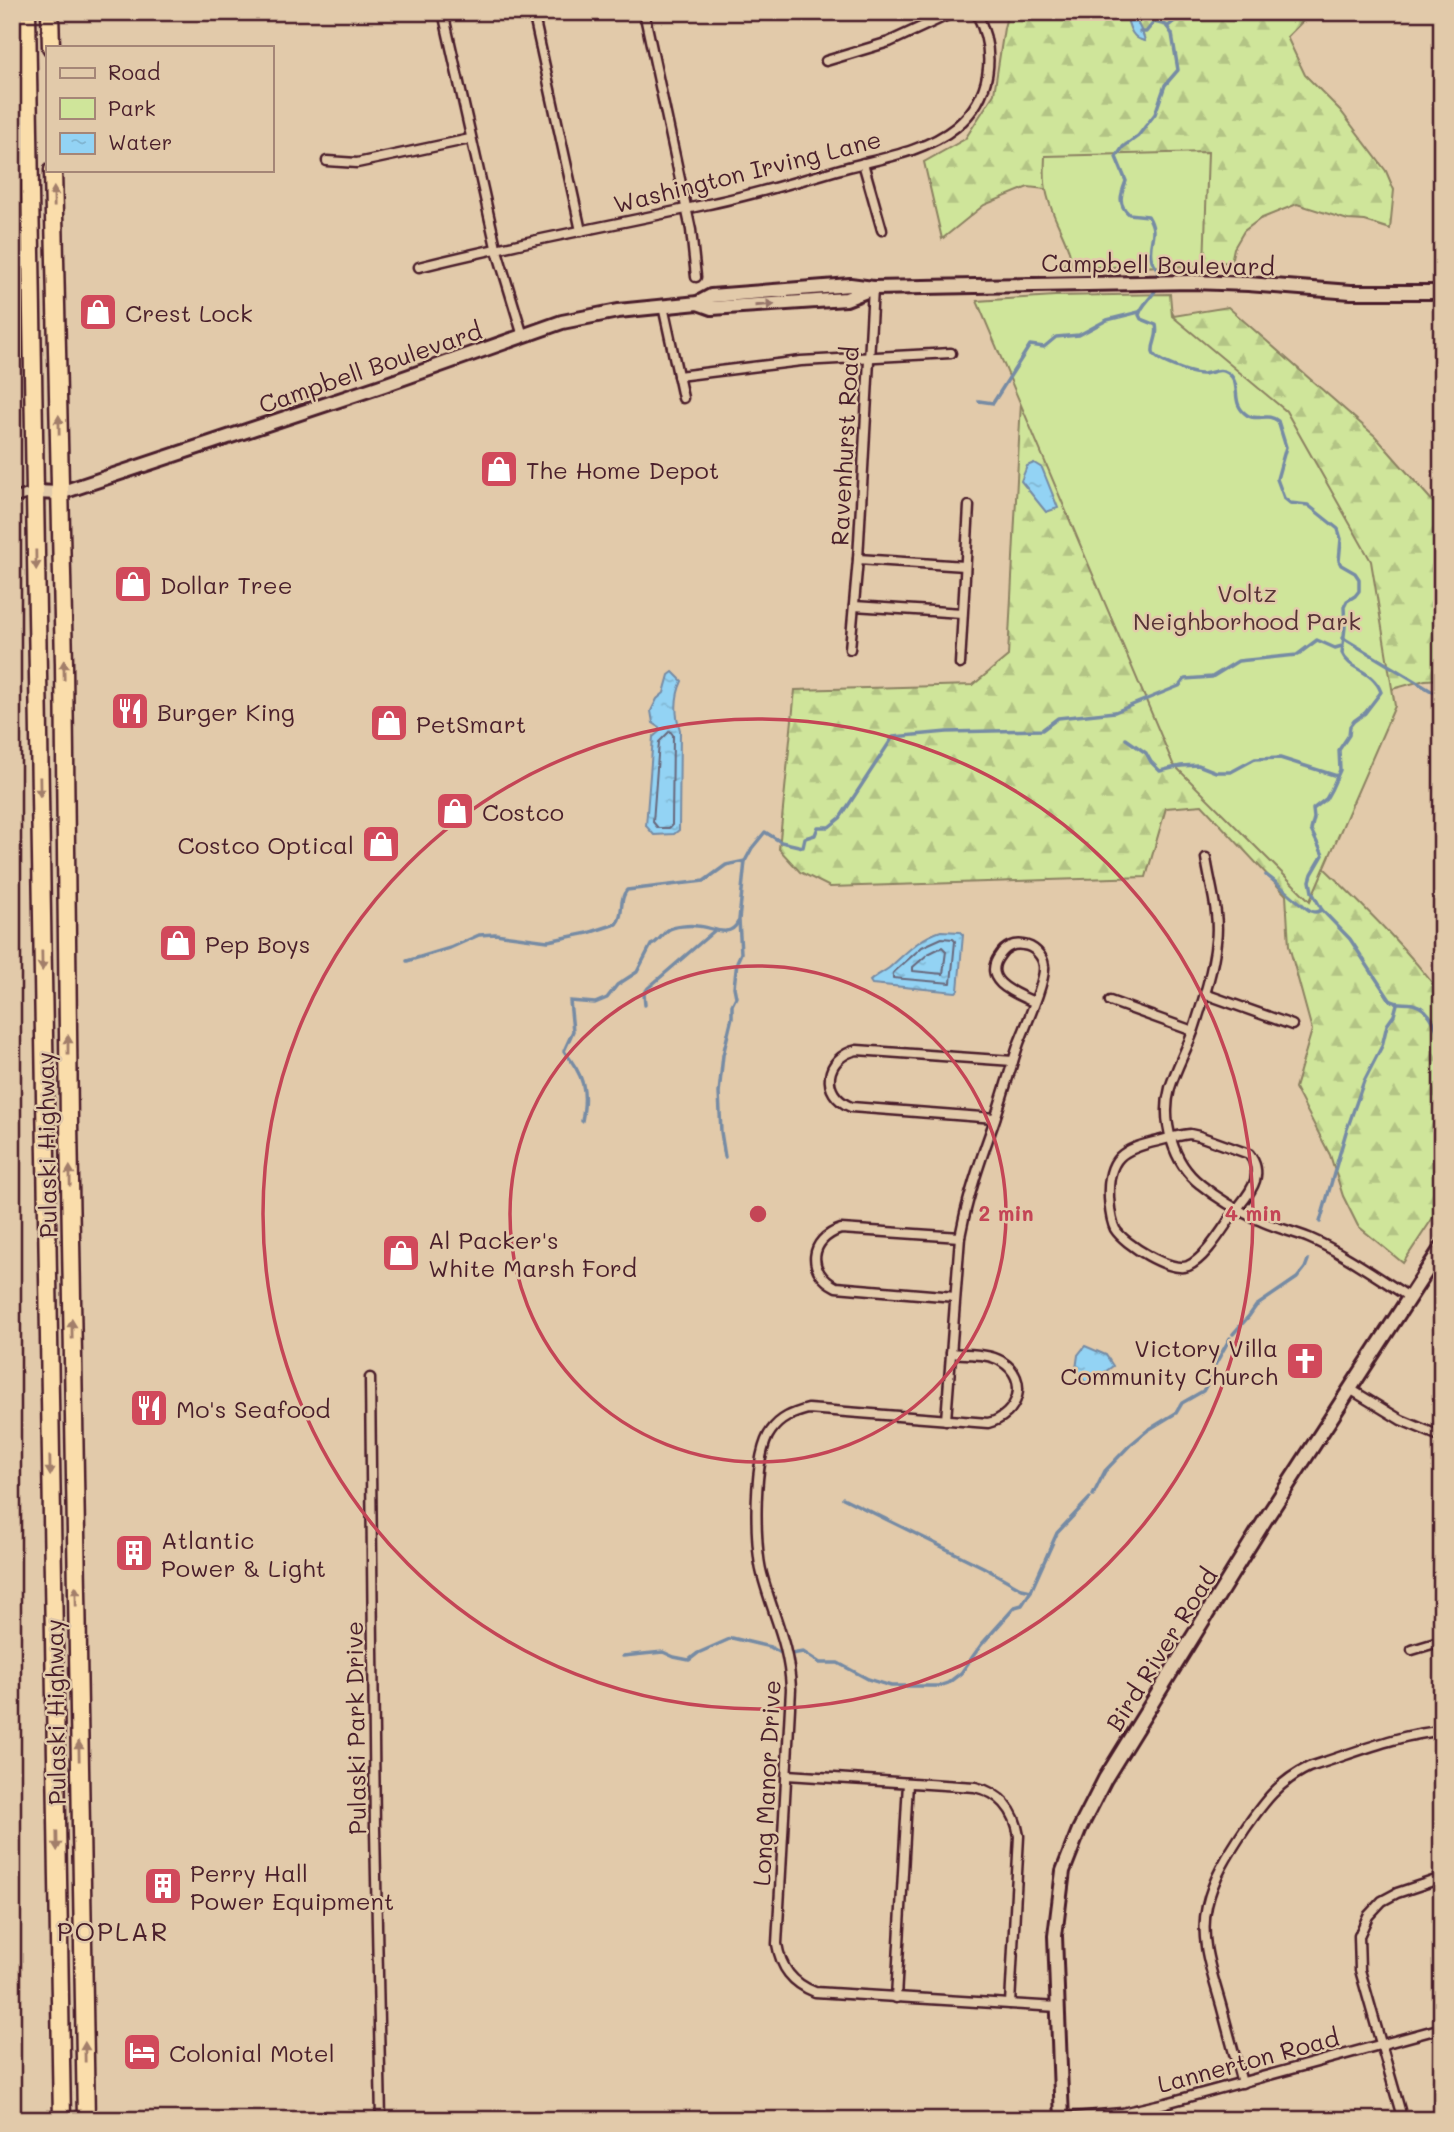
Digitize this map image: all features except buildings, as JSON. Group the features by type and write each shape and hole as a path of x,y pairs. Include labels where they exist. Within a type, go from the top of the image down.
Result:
{"highway":[{"name":"Pulaski Highway","path":"27,12 62,2120"},
{"path":"50,12 51,46"},
{"name":"Pulaski Highway","path":"53,172 86,2120"}],"street":[{"path":"443,12 496,247 523,336"},
{"path":"533,12 581,231"},
{"path":"643,12 687,208 694,245 696,277"},
{"path":"825,61 889,42 954,12"},
{"name":"Washington Irving Lane","path":"419,267 496,247 581,231 803,181 930,143 957,126 984,90 989,58 988,43 976,12"},
{"path":"327,161 357,163 470,139"},
{"path":"863,163 882,230"},
{"name":"Campbell Boulevard","path":"60,493 585,316 698,303 711,296 850,285 873,288 1192,282 1351,292 1442,292"},
{"name":"Ravenhurst Road","path":"850,649 858,559 873,288"},
{"path":"663,306 683,398"},
{"path":"678,376 868,356 950,353"},
{"path":"12,499 35,492 60,493"},
{"path":"960,664 969,506"},
{"path":"858,559 965,566"},
{"path":"854,606 962,613"},
{"path":"1206,858 1217,929 1214,952 1205,994 1170,1089 1167,1107 1171,1138 1182,1167 1208,1190 1238,1208 1259,1220 1334,1251 1409,1297"},
{"path":"946,1420 960,1237 968,1198 1044,974 1042,960 1037,951 1020,944 1010,946 997,960 997,979 1006,990 1034,1002"},
{"path":"1205,994 1292,1025"},
{"path":"1110,1001 1193,1031"},
{"path":"995,1118 851,1107 841,1102 833,1093 831,1071 841,1056 857,1050 1013,1061"},
{"path":"1189,1134 1199,1136 1249,1154 1254,1161 1257,1177 1249,1195 1202,1256 1183,1268 1166,1265 1121,1236 1111,1220 1110,1179 1118,1158 1132,1148 1171,1138 1189,1134"},
{"path":"956,1297 836,1287 820,1275 815,1256 817,1246 823,1238 841,1229 960,1237"},
{"name":"Bird River Road","path":"1062,2119 1055,1936 1063,1871 1079,1830 1105,1779 1259,1530 1442,1247"},
{"name":"Long Manor Drive","path":"951,1353 1001,1361 1014,1374 1018,1392 1011,1410 996,1421 988,1423 807,1409 794,1413 772,1429 761,1453 756,1542 762,1576 785,1644 791,1689 777,1944 783,1965 796,1982 815,1992 1058,2007"},
{"name":"Pulaski Park Drive","path":"370,1378 381,2120"},
{"path":"1350,1389 1401,1420 1442,1437"},
{"path":"1412,1650 1442,1641"},
{"path":"1242,2083 1206,1945 1206,1908 1222,1866 1263,1802 1296,1773 1391,1742 1442,1731"},
{"path":"787,1776 982,1788 1001,1799 1014,1816 1019,1836 1010,2004"},
{"path":"896,1998 908,1783"},
{"path":"1400,2110 1360,1970 1359,1936 1368,1916 1382,1901 1397,1893 1442,1878"},
{"name":"Lannerton Road","path":"1062,2119 1122,2113 1442,2028"}],"green space":[{"path":"1008,12 1319,12 1308,16 1287,37 1305,75 1340,110 1386,171 1394,190 1390,229 1365,221 1348,220 1297,204 1260,219 1244,231 1234,248 1231,262 1060,271 1075,248 1071,192 1028,187 984,205 942,239 924,162 965,139 994,94"},
{"path":"1208,152 1204,266 1071,267 1067,245 1047,196 1045,156"},
{"name":"Voltz Neighborhood Park","path":"1170,294 1172,316 1286,411 1371,561 1395,706 1310,901 1173,764 977,301 1055,296"},
{"path":"1164,298 1174,316 1228,307 1375,436 1442,512 1442,679 1425,680 1385,691 1320,864 1399,944 1442,996 1442,1204 1403,1263 1358,1226 1343,1196 1330,1155 1295,1088 1312,1030 1289,946 1286,895 1202,805 1166,808 1146,877 830,887 800,872 779,849 795,690 973,685 1008,656 1025,323"}],"water":[{"path":"1125,12 1135,12 1145,41 1133,34"},
{"path":"1034,463 1042,468 1058,508 1046,512 1021,481 1027,466"},
{"path":"673,672 682,681 676,705 680,730 679,830 674,834 654,835 646,826 653,737 660,731 653,723 651,711 657,699 664,693 669,675"},
{"path":"941,931 960,932 963,935 956,992 872,984 870,981 913,946"},
{"path":"1085,1346 1106,1355 1113,1366 1090,1383 1085,1382 1076,1369 1078,1355"}],"waterway":[{"path":"1167,27 1186,12"},
{"path":"1140,32 1146,32 1154,22 1166,25 1172,34 1178,70 1165,85 1155,114 1138,136 1123,147 1116,157 1126,181 1121,203 1129,214 1148,216 1153,228 1151,257 1160,278"},
{"path":"1158,285 1139,315 1141,319 1156,325 1153,349 1155,356 1174,366 1197,373 1228,373 1235,383 1239,405 1247,415 1255,418 1270,417 1278,421 1286,447 1277,479 1284,498 1290,503 1308,505 1338,529 1341,539 1339,561 1359,579 1359,591 1344,607 1342,653 1345,659 1373,679 1381,692 1365,713 1350,726 1349,735 1339,750 1340,770 1326,799 1313,809 1311,830 1323,855 1310,881 1312,892 1322,910 1350,939 1390,1000 1413,1004 1430,1016 1442,1051"},
{"path":"979,401 993,403 1030,345 1044,347 1056,337 1079,335 1107,320 1139,312"},
{"path":"1343,638 1433,692 1442,692"},
{"path":"725,1157 719,1093 723,1055 732,1017 732,1005 736,997 734,987 737,962 741,953 739,920 745,861 765,832 781,842 803,847 805,838 815,835 818,827 829,827 840,818 893,737 947,732 1042,730 1058,718 1115,712 1179,686 1185,679 1212,677 1238,661 1297,655 1317,640 1335,648 1342,646"},
{"path":"1126,739 1146,753 1160,771 1198,765 1216,772 1231,772 1255,759 1280,758 1337,776"},
{"path":"407,961 450,948 479,935 495,934 548,941 588,933 616,924 627,890 704,881 726,865 745,861"},
{"path":"1266,875 1311,911 1322,910"},
{"path":"582,1121 585,1101 583,1084 564,1051 573,1031 570,1001 595,1003 607,998 617,985 637,972 651,945 671,929 694,926 725,931 738,922"},
{"path":"645,1005 644,994 648,988 714,931"},
{"path":"1320,1222 1364,1081 1382,1046 1387,1025 1397,1004"},
{"path":"1442,1053 1442,1074"},
{"path":"1233,1334 1256,1306 1297,1278 1308,1260"},
{"path":"1215,1365 1230,1338"},
{"path":"1093,1495 1105,1471 1130,1445 1176,1413 1182,1403 1203,1391 1214,1372"},
{"path":"843,1498 1022,1589 1031,1591"},
{"path":"623,1656 663,1652 689,1660 698,1653 732,1638 770,1647 785,1655 803,1652 820,1663 838,1663 868,1679 891,1686 939,1686 948,1683 961,1673 981,1645 1015,1607 1022,1605 1057,1533 1090,1498"}],"place":[{"name":"Crest Lock","path":"98,312"},
{"name":"The Home Depot","path":"499,469"},
{"name":"Dollar Tree","path":"133,584"},
{"name":"Burger King","path":"130,711"},
{"name":"PetSmart","path":"389,723"},
{"name":"Costco","path":"455,811"},
{"name":"Costco Optical","path":"381,844"},
{"name":"Pep Boys","path":"178,943"},
{"name":"Al Packer's White Marsh Ford","path":"401,1253"},
{"name":"Victory Villa Community Church","path":"1305,1361"},
{"name":"Mo's Seafood","path":"149,1408"},
{"name":"Atlantic Power & Light","path":"134,1553"},
{"name":"Perry Hall Power Equipment","path":"163,1886"},
{"name":"Colonial Motel","path":"142,2052"}],"district":[{"name":"POPLAR","path":"113,1931"}]}
